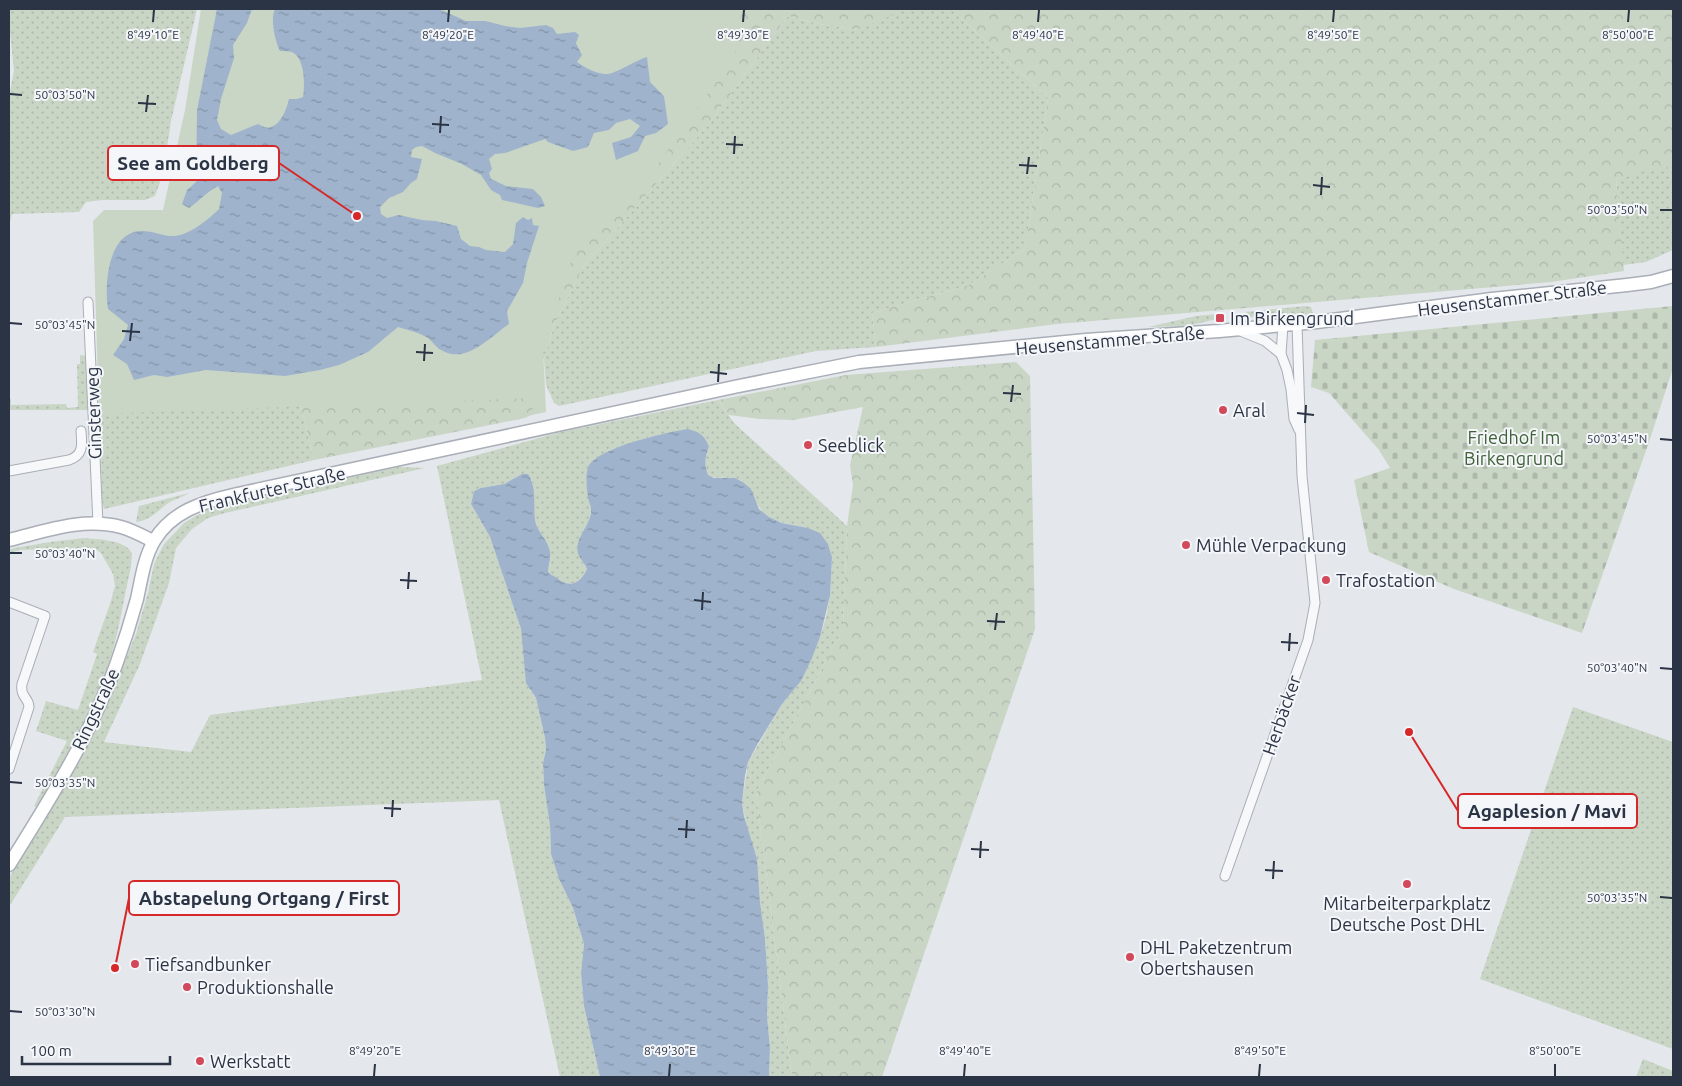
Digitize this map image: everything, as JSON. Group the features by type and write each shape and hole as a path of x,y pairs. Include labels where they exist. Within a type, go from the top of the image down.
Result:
{"main road":[{"name":"Heusenstammer Straße","path":"550,427 859,362 1086,340 1238,330 1297,324 1492,299 1651,282 1673,276"},
{"name":"Frankfurter Straße","path":"154,541 162,530 177,516 208,501 550,427"},
{"path":"9,540 55,527 98,524 122,528 154,541"},
{"name":"Ringstraße","path":"9,865 63,777 109,684 128,629 147,558 154,541"}],"street":[{"name":"Ginsterweg","path":"88,302 98,524"},
{"path":"1297,324 1299,430"},
{"path":"1283,325 1281,354 1291,389 1294,420 1299,430"},
{"path":"1238,330 1265,341 1281,354"},
{"name":"Herbäcker","path":"1225,876 1308,640 1315,603 1299,430"},
{"path":"9,471 77,457 82,449 81,431"},
{"path":"9,602 45,616 22,684 22,694 29,703 29,707 9,769"}],"green space":[{"path":"9,9 197,9 171,121 163,174 155,196 145,200 86,202 79,212 12,214 9,226 9,96 14,71"},
{"path":"201,9 742,9 734,57 633,199 574,253 543,347 546,412 527,416 538,402 537,398 99,414 93,221 104,210 163,210 185,110"},
{"path":"696,9 907,9 857,30 788,16 707,126 583,267 555,323 544,359 538,359 540,411 525,418 314,460 297,390"},
{"path":"903,9 951,9 1048,98 1025,249 969,285 872,313 876,347 816,351 559,406 554,403 546,385 544,359 555,323 583,267 707,126 788,16 857,30"},
{"path":"951,9 1673,9 1673,173 1667,167 1616,179 1624,271 1551,282 1057,324 876,347 872,313 969,285 1025,249 1048,98"},
{"path":"1667,166 1673,173 1673,250 1646,262 1623,265 1616,179"},
{"name":"Friedhof Im Birkengrund","path":"1673,306 1673,368 1582,633 1454,589 1369,552 1354,480 1390,468 1379,450 1329,393 1311,387 1315,340"},
{"path":"1311,307 1313,314 1247,317 1246,312"},
{"path":"1217,314 1217,319 1187,326 1148,327 1196,316"},
{"path":"80,355 86,356 88,410 9,410 9,399 11,399 11,405 66,404 67,408 78,407 77,364 80,364"},
{"path":"1016,362 1030,376 1035,629 882,1077 792,1077 756,793 843,629 847,526 853,485 850,465 863,407 793,420 760,419 729,415 718,400 846,375"},
{"path":"297,390 314,460 104,509 102,501 100,410"},
{"path":"718,400 734,423 847,526 843,629 756,793 792,1077 769,1077 770,1048 767,1016 768,985 765,938 757,859 748,833 742,803 748,762 782,704 801,681 820,637 830,596 832,558 808,528 774,520 763,512 748,487 742,481 734,478 708,476 706,461 709,447 679,431 650,437 608,451 586,480 591,509 589,521 581,536 579,556 587,569 581,578 574,583 570,584 561,581 548,570 550,554 536,523 532,480 522,474 504,484 481,488 474,491 471,504 490,537 521,629 530,690 536,698 545,738 544,785 550,826 551,854 559,879 573,908 584,944 581,973 584,1006 600,1077 560,1077 499,800 65,817 9,907 9,878 47,817 95,730 136,634 154,564 164,544 184,523 204,511 222,505 399,467 425,468 225,513 208,518 192,529 176,548 169,583 140,664 104,742 191,752 210,715 482,680 437,466 561,432"},
{"path":"189,493 170,502 150,518 136,522 139,506"},
{"path":"84,538 111,541 129,549 132,554 131,567 117,634 104,675 78,733 37,807 34,806 67,741 36,731 46,701 78,710 97,654 93,652 115,586 113,574 101,553 94,548 20,550 9,553 9,549"},
{"path":"1573,707 1673,742 1673,1049 1480,979"},
{"path":"1643,1059 1673,1071 1673,1077 1636,1077"}],"water":[{"path":"217,9 252,9 247,23 233,45 234,58 221,99 217,120 221,129 231,135 258,124 268,128 275,125 283,115 289,99 303,97 304,79 302,66 296,55 288,51 280,51 276,42 273,24 275,9 439,9 466,21 485,21 520,28 546,25 553,28 557,34 575,32 579,35 576,43 582,55 577,62 595,72 611,73 647,57 650,82 664,96 668,124 656,133 645,136 638,151 616,160 612,143 631,137 640,126 630,119 616,123 609,130 594,133 588,147 573,151 548,142 545,139 505,153 495,154 489,159 492,169 489,173 491,179 506,186 533,189 541,197 545,206 538,208 502,200 500,195 491,190 481,175 462,164 422,146 412,150 411,157 422,159 417,179 403,192 389,198 380,207 381,214 387,218 399,215 457,226 461,239 470,246 505,252 513,244 516,223 523,217 528,220 532,218 533,225 539,226 527,263 523,283 507,311 509,324 470,351 452,354 441,350 425,336 398,327 368,352 339,365 320,370 285,376 206,370 167,377 154,375 134,380 127,364 113,355 124,339 128,325 108,309 108,273 115,249 131,233 142,231 171,236 180,235 191,231 219,209 222,193 218,186 189,208 182,204 187,190 196,182 197,110"},
{"path":"688,429 702,435 709,447 706,458 708,475 714,478 735,478 743,482 751,489 759,509 769,517 782,523 808,528 820,533 828,544 832,558 830,596 820,637 812,658 801,681 782,704 757,745 748,762 745,776 742,803 757,859 765,938 768,985 767,1016 770,1048 769,1077 600,1077 584,1006 581,973 584,944 573,908 559,879 551,854 550,826 544,785 545,738 536,698 526,683 521,629 490,537 471,504 474,491 504,484 522,474 528,474 533,485 536,524 550,551 548,571 561,581 570,584 574,583 581,578 587,569 579,556 578,544 590,516 591,508 586,483 588,468 593,461 603,454 633,442"}],"place":[{"name":"See am Goldberg","path":"357,216"},
{"name":"Im Birkengrund","path":"1220,318"},
{"name":"Aral","path":"1223,410"},
{"name":"Seeblick","path":"808,445"},
{"name":"Mühle Verpackung","path":"1186,545"},
{"name":"Trafostation","path":"1326,580"},
{"name":"Agaplesion / Mavi","path":"1409,732"},
{"name":"Mitarbeiterparkplatz Deutsche Post DHL","path":"1407,884"},
{"name":"DHL Paketzentrum Obertshausen","path":"1130,957"},
{"name":"Tiefsandbunker","path":"135,964"},
{"name":"Abstapelung Ortgang / First","path":"115,968"},
{"name":"Produktionshalle","path":"187,987"},
{"name":"Werkstatt","path":"200,1061"}]}
